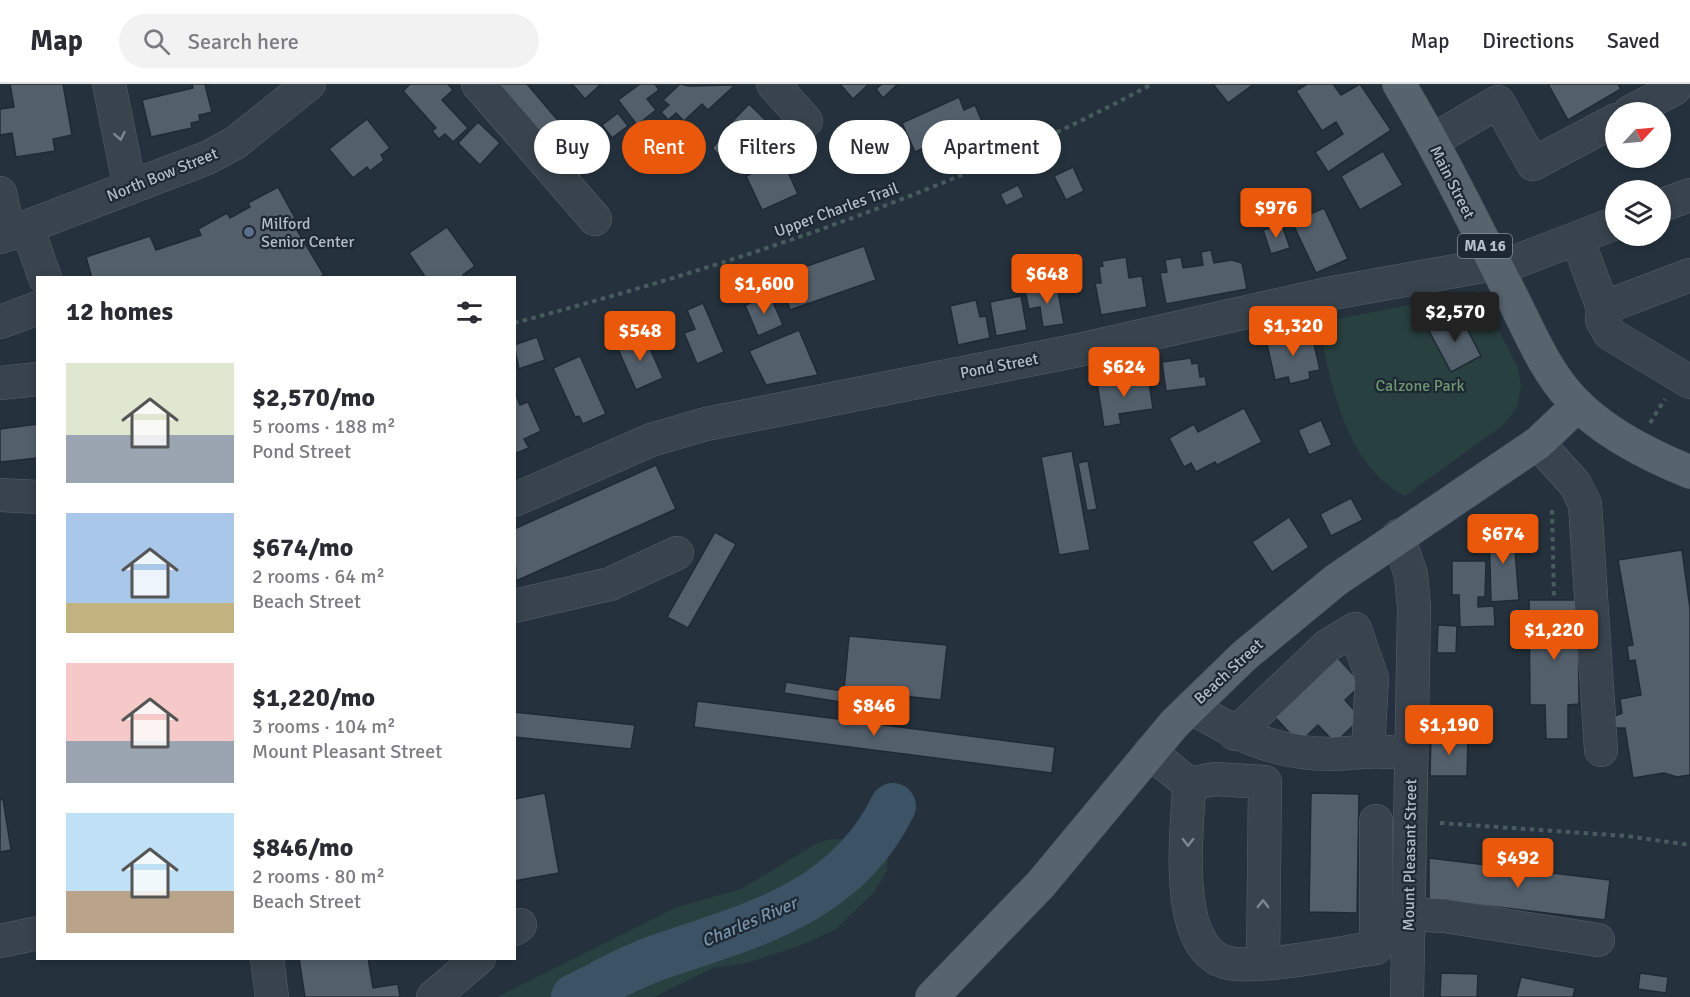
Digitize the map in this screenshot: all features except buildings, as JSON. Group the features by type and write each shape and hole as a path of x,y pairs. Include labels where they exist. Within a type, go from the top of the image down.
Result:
{"main road":[{"name":"Main Street","path":"1399,84 1432,141 1550,370 1578,405"},
{"name":"Beach Street","path":"932,997 1035,890 1149,752 1191,707 1281,623 1398,536 1538,443 1578,405"},
{"name":"MA 16","path":"1578,405 1620,437 1690,472"}],"street":[{"path":"109,84 130,188"},
{"name":"North Bow Street","path":"12,233 207,158 235,143 309,84"},
{"path":"478,84 595,219"},
{"path":"773,84 805,120"},
{"path":"1649,102 1674,89 1672,84"},
{"path":"1432,141 1493,93 1533,164 1605,126"},
{"path":"0,193 12,233 44,276"},
{"path":"1671,202 1690,195"},
{"name":"Pond Street","path":"516,499 651,440 706,424 1074,351 1327,294 1496,266 1605,227"},
{"path":"1577,238 1603,308 1602,320 1610,334 1682,369"},
{"path":"1603,308 1690,275"},
{"path":"0,321 36,309"},
{"path":"0,383 36,380"},
{"path":"1538,443 1575,484 1585,504 1601,750"},
{"path":"0,495 36,497"},
{"name":"Mount Pleasant Street","path":"1398,536 1408,566 1413,595 1407,997"},
{"path":"516,606 609,584 677,553"},
{"path":"1235,734 1327,646 1355,629 1372,678 1368,750"},
{"path":"1191,707 1235,734 1275,747 1323,754 1368,750 1411,754"},
{"path":"1149,752 1189,784 1215,779 1265,782 1263,963"},
{"path":"1189,784 1187,897 1192,923 1203,944 1218,959 1238,964 1263,963 1376,948 1376,820"},
{"path":"1377,859 1409,860"},
{"path":"1408,914 1445,916 1598,940"},
{"path":"0,941 36,933"},
{"path":"267,960 272,997"},
{"path":"433,997 477,960"}],"path":[{"name":"Upper Charles Trail","path":"516,322 723,262 843,220 979,166 1152,84"},
{"path":"1552,510 1554,600"},
{"path":"1434,822 1626,836 1690,845"}],"green space":[{"name":"Calzone Park","path":"1479,291 1518,368 1521,387 1517,407 1503,425 1405,496 1385,482 1368,464 1355,443 1335,396 1318,323"},
{"path":"831,839 845,839 865,846 888,842 887,870 875,891 835,930 799,946 746,963 713,968 654,997 497,997 677,907 741,889 816,844"}],"waterway":[{"name":"Charles River","path":"574,997 646,962 760,921 792,906 822,888 849,866 873,839 893,806"}],"place":[{"name":"Milford Senior Center","path":"249,232"}]}
